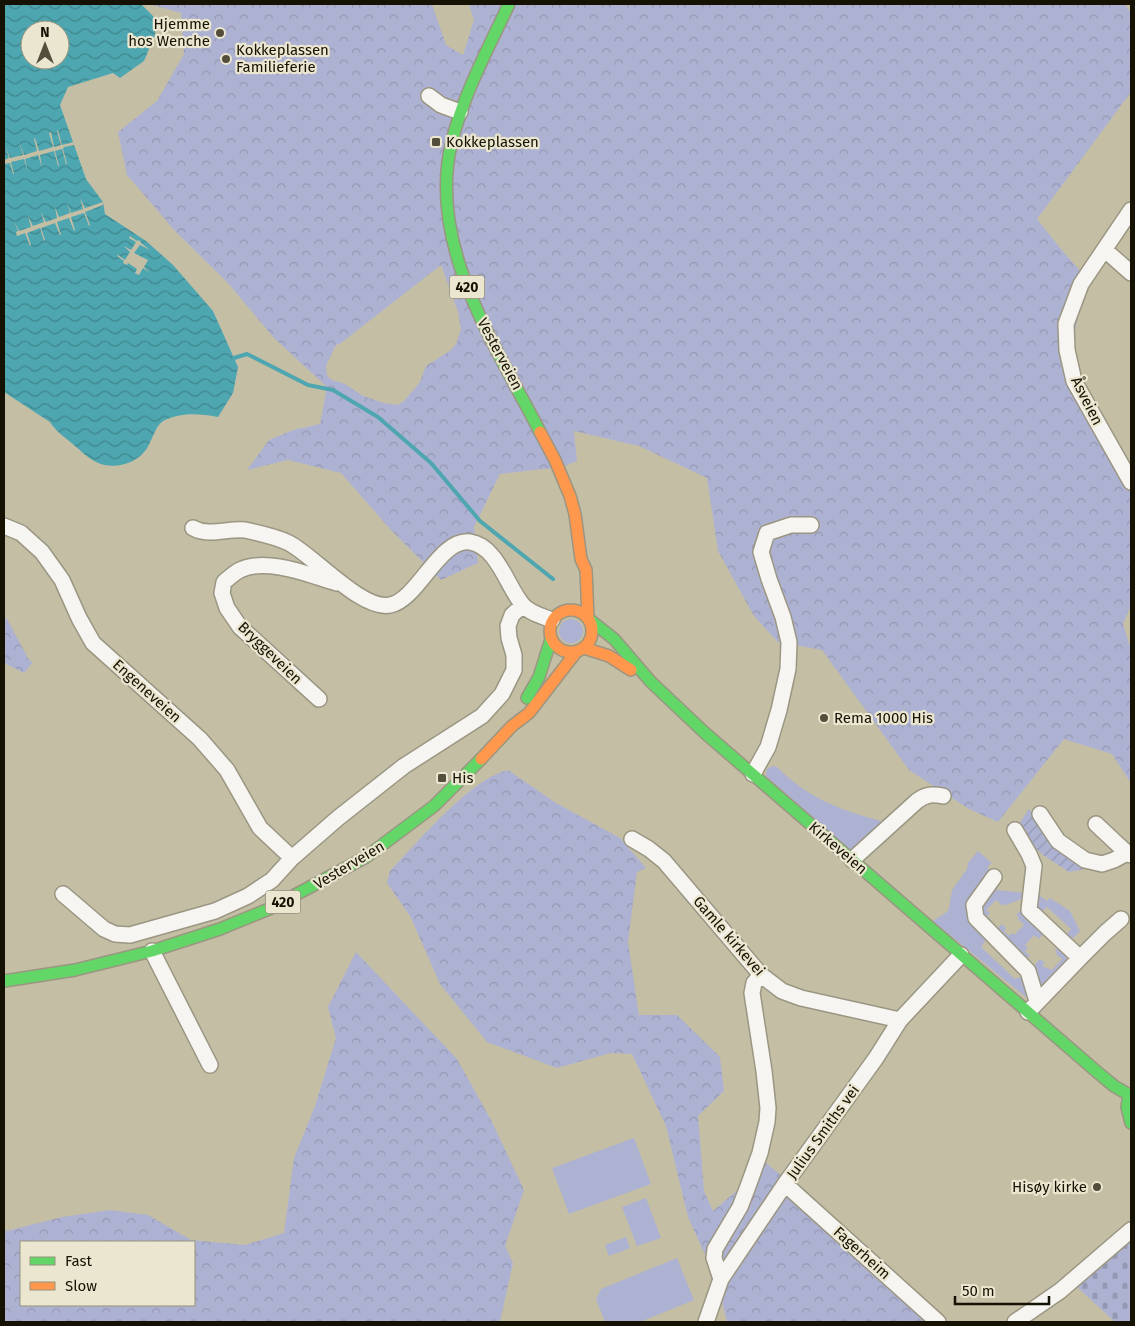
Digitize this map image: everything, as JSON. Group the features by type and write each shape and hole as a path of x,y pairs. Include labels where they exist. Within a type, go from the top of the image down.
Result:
{"main road":[{"name":"Vesterveien","path":"509,4 460,112 452,141 447,178 450,229 458,263 474,306 562,476 575,514 581,559 586,570 589,619"},
{"name":"Vesterveien","path":"575,576 581,559"},
{"path":"555,617 568,598"},
{"path":"555,617 571,609 584,613 589,619"},
{"name":"420","path":"551,639 550,626 555,617"},
{"name":"Kirkeveien","path":"589,619 614,639 651,682 705,733 961,955 1032,1006 1114,1086 1130,1096"},
{"name":"420","path":"581,650 591,638 592,626 589,619"},
{"name":"Vesterveien","path":"512,726 539,677 551,639"},
{"path":"551,639 554,644 565,651 581,650"},
{"name":"Vesterveien","path":"4,981 75,970 152,951 220,929 269,909 366,857 434,806 488,753 512,726 529,713 581,650"},
{"name":"Kirkeveien","path":"581,650 606,654 619,660 651,682"},
{"path":"1130,1096 1127,1107 1131,1123"}],"street":[{"path":"429,96 441,105 460,112"},
{"name":"Åsveien","path":"1131,210 1081,284 1066,324 1067,350 1074,381 1131,482"},
{"path":"1105,250 1131,273"},
{"path":"753,774 768,748 788,670 789,642 783,617 761,552 767,533 790,524 811,525"},
{"name":"Engeneveien","path":"4,526 21,533 42,552 62,580 79,618 93,642 200,739 227,770 260,828 292,858"},
{"name":"Bryggeveien","path":"193,528 204,532 244,530 289,543 360,596 375,604 388,606 400,603 445,553 458,544 470,542 483,547 492,554 523,605 535,613 555,617"},
{"name":"Bryggeveien","path":"319,699 240,627 227,608 222,593 224,582 240,570 260,565 278,567 346,585"},
{"path":"64,894 104,929 115,934 130,935 215,912 248,896 272,880 292,858 338,818 404,766 482,716 502,694 514,670 514,656 508,626 512,615 523,605"},
{"path":"852,860 923,796 932,794 943,796"},
{"path":"1040,814 1058,841 1085,860 1102,864 1129,854 1096,824"},
{"path":"1015,830 1034,866 1029,910 1080,958"},
{"name":"Gamle kirkevei","path":"632,839 650,849 664,861 761,975 782,991 801,998 900,1020"},
{"path":"994,877 974,905 976,918 1028,971 1032,1006"},
{"path":"1032,1006 1104,933 1121,919"},
{"path":"152,951 210,1065"},
{"name":"Julius Smiths vei","path":"706,1322 721,1279 785,1184 870,1066 900,1020 961,955"},
{"path":"721,1279 714,1258 715,1249 740,1207 760,1153 767,1122 768,1108 764,1071 752,993 754,983 761,975"},
{"name":"Fagerheim","path":"785,1184 938,1322"},
{"path":"1016,1322 1060,1291 1131,1230"}],"green space":[{"path":"149,4 432,4 446,45 463,55 474,20 469,4 1124,4 1131,12 1131,92 1037,219 1086,277 1071,352 1096,421 1131,492 1131,605 1123,624 1131,650 1131,783 1112,754 1064,739 998,822 969,809 909,770 822,650 778,642 754,616 718,551 707,478 639,446 574,431 577,461 562,467 500,474 474,527 478,563 441,580 390,529 341,473 288,460 247,470 269,440 293,430 320,424 327,387 274,338 227,282 176,232 127,175 118,132 157,101 184,54 181,13","holes":["441,265 458,312 461,330 456,344 451,350 426,366 420,382 404,401 398,405 384,403 363,396 345,384 332,380 327,376 326,366 336,345"]},
{"path":"4,618 7,619 29,660 33,662 24,673 4,663"},
{"path":"571,619 579,623 583,631 579,639 571,643 563,639 559,631 563,623"},
{"path":"773,766 777,767 802,788 829,803 889,823 856,855 766,776 767,769"},
{"path":"508,770 556,803 620,838 646,868 637,872 628,942 639,1015 677,1015 720,1057 724,1091 698,1116 704,1191 713,1211 766,1163 809,1198 931,1322 727,1322 717,1281 688,1217 666,1126 632,1054 611,1053 557,1068 487,1042 440,984 410,916 387,883 390,871 461,798 493,776"},
{"path":"1029,809 1051,837 1091,868 1069,872 1038,850 1033,850 1019,824"},
{"path":"978,851 992,863 988,866 990,875 974,900 988,937 981,947 1015,979 1023,978 1030,994 1027,998 933,921 947,912 952,890 967,869 968,863"},
{"path":"989,889 1026,893 1024,898 1006,905 1004,904 1003,906 996,900 986,910 990,913 987,916 992,921 986,924 981,918 980,901"},
{"path":"1036,893 1047,901 1050,898 1070,911 1080,931 1070,941 1065,936 1071,929 1047,907 1040,914 1037,911"},
{"path":"1021,910 1045,932 1039,939 1034,935 1025,945 1028,948 1025,951 1030,956 1024,961 994,932 1002,924 1006,928 1004,931 1009,936 1012,933 1014,935 1024,925 1016,915"},
{"path":"1057,948 1064,953 1067,961 1045,990 1038,987 1032,968 1040,959 1045,963 1042,966 1052,970 1062,959 1056,954 1055,950"},
{"path":"356,952 457,1059 492,1122 524,1190 505,1246 513,1263 500,1322 4,1322 4,1230 7,1231 62,1217 110,1210 148,1215 191,1240 245,1245 284,1233 294,1158 315,1106 336,1038 328,1007"},
{"path":"634,1138 651,1184 569,1214 552,1168"},
{"path":"646,1198 661,1238 637,1246 622,1207"},
{"path":"626,1237 630,1248 609,1256 605,1245"},
{"path":"1131,1237 1131,1322 1115,1322 1076,1286"},
{"path":"677,1258 694,1300 640,1322 605,1322 596,1299 601,1289"}],"water":[{"path":"4,4 141,4 157,20 155,35 144,61 120,78 113,73 68,87 60,105 86,179 103,202 105,214 146,241 173,265 213,311 238,367 233,393 218,417 192,414 165,420 156,429 147,448 140,456 129,463 116,466 109,466 90,459 58,432 50,422 4,392"}],"pier":[{"path":"58,130 62,145 74,142 75,145 64,147 63,149 67,164 62,149 55,151 59,166 54,151 40,155 42,168 38,155 25,159 28,172 24,159 11,162 14,174 10,163 4,164 4,160 9,158 6,148 10,158 23,155 19,142 24,155 37,151 35,138 39,151 53,147 49,133 51,132 54,147 61,145"},
{"path":"80,198 85,208 103,202 103,205 85,212 89,226 84,213 71,217 74,231 69,218 57,222 61,235 55,223 41,228 44,241 40,228 27,233 30,246 25,233 17,236 16,232 18,231 14,221 19,231 31,227 28,216 33,226 44,222 41,212 46,222 57,218 55,207 59,217 70,213 67,202 71,213 83,209"},
{"path":"130,236 150,250 140,245 134,253 148,260 144,267 150,273 143,268 139,275 135,273 137,269 128,263 127,265 123,263 124,261 117,256 125,260 130,252 124,246 131,250 136,242 129,238"}],"waterway":[{"path":"234,358 247,354 308,385 333,390 378,417 431,463 480,521 553,579"}],"traffic: fast":[{"path":"509,4 477,71 457,123 446,179 448,218 469,292 540,432"},
{"path":"590,620 614,639 651,682 705,733 1096,1071 1114,1086 1131,1096"},
{"path":"527,698 539,677 551,639"},
{"path":"4,981 75,970 152,951 220,929 269,909 366,857 434,806 481,759"},
{"path":"1129,1095 1127,1107 1131,1123"}],"traffic: slow":[{"path":"540,432 555,460 570,496 575,514 581,559 586,570 588,618"},
{"path":"575,610 583,613 589,619 592,631 589,643 583,649 567,652 559,649 553,643 550,627 553,619 559,613 575,610"},
{"path":"584,648 609,656 631,670"},
{"path":"481,759 512,726 529,713 577,651"}],"place":[{"name":"Hjemme hos Wenche","path":"220,33"},
{"name":"Kokkeplassen Familieferie","path":"226,59"},
{"name":"Kokkeplassen","path":"436,142"},
{"name":"Rema 1000 His","path":"824,718"},
{"name":"His","path":"442,778"},
{"name":"Hisøy kirke","path":"1097,1187"}]}
